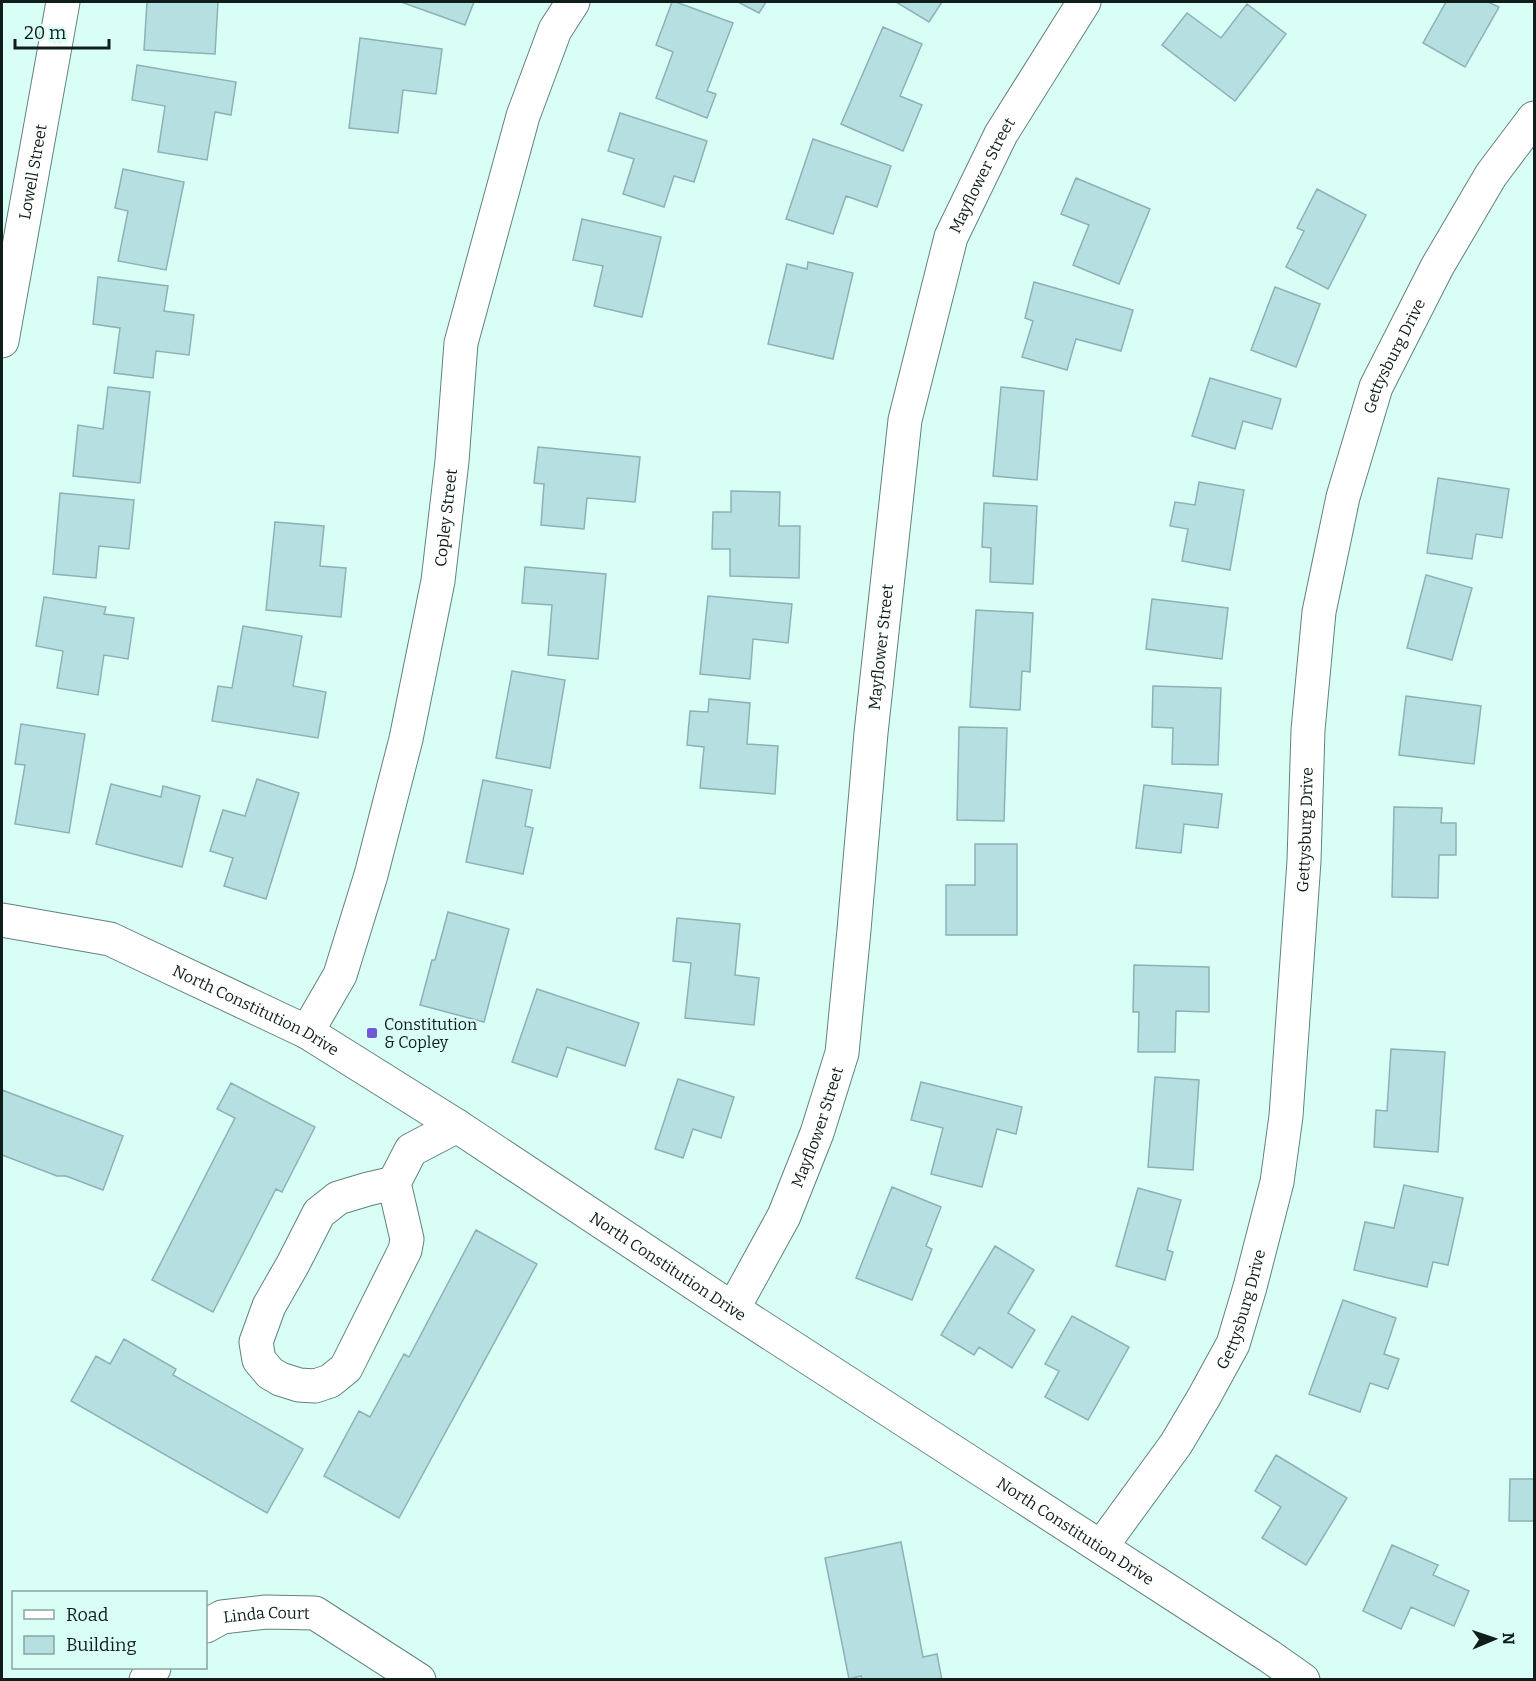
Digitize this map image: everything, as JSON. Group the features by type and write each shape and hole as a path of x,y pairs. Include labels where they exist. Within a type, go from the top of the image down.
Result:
{"street":[{"name":"Lowell Street","path":"2,341 63,2"},
{"name":"Copley Street","path":"307,1032 340,975 371,875 406,738 438,581 452,461 461,343 523,116 555,30 573,2"},
{"name":"Mayflower Street","path":"733,1308 784,1216 817,1133 842,1053 871,733 905,420 951,237 1001,134 1084,2"},
{"name":"Gettysburg Drive","path":"1101,1547 1176,1444 1233,1344 1277,1182 1287,1116 1304,861 1308,730 1319,612 1343,497 1376,387 1437,267 1491,175 1534,118"},
{"name":"North Constitution Drive","path":"2,920 110,939 307,1032 457,1126 1101,1547 1261,1668 1303,1680"},
{"path":"394,1183 368,1188 338,1198 318,1213 269,1306 256,1342 259,1360 270,1373 299,1385 315,1386 330,1381 346,1368 405,1250 406,1239 394,1183 411,1150 457,1126"},
{"name":"Linda Court","path":"207,1625 222,1617 266,1612 315,1613 419,1680"}],"building":[{"path":"147,2 218,2 215,54 144,50"},
{"path":"401,2 474,2 465,25"},
{"path":"672,2 733,23 707,91 716,94 707,118 656,98 673,52 656,45"},
{"path":"738,2 766,2 759,13"},
{"path":"896,2 942,2 929,22"},
{"path":"1446,2 1488,2 1499,7 1465,67 1423,43"},
{"path":"1247,4 1286,34 1235,101 1162,45 1187,13 1221,38"},
{"path":"883,27 922,44 900,96 922,105 903,151 841,124"},
{"path":"360,38 442,49 436,94 403,90 398,133 349,128"},
{"path":"137,65 236,82 231,115 215,112 207,160 158,152 165,106 132,100"},
{"path":"620,113 707,141 694,182 674,176 664,207 623,194 634,159 608,151"},
{"path":"813,139 891,166 877,207 846,196 833,234 786,219"},
{"path":"123,169 184,182 166,270 118,261 128,211 115,208"},
{"path":"1076,178 1150,209 1119,284 1073,265 1089,225 1061,214"},
{"path":"1317,189 1366,215 1328,289 1286,267 1304,231 1297,228"},
{"path":"582,219 661,237 642,317 594,306 603,266 573,260"},
{"path":"808,262 853,273 833,359 768,344 787,264 807,269"},
{"path":"98,277 168,286 164,311 194,315 189,355 156,351 153,378 114,373 120,328 93,324"},
{"path":"1034,282 1133,310 1121,351 1076,339 1067,370 1022,357 1033,321 1025,318"},
{"path":"1275,287 1320,304 1296,367 1251,350"},
{"path":"1210,378 1281,399 1272,429 1243,421 1235,449 1192,436"},
{"path":"108,387 150,392 140,483 73,476 78,425 103,429"},
{"path":"1001,387 1044,391 1037,480 993,476"},
{"path":"538,447 640,457 635,502 587,498 584,529 541,525 544,484 534,483"},
{"path":"1438,478 1509,489 1502,538 1476,534 1472,559 1427,553"},
{"path":"1199,482 1244,490 1230,570 1182,561 1188,529 1170,526 1175,502 1195,505"},
{"path":"731,491 780,492 779,526 800,526 799,578 730,576 730,549 712,549 713,512 731,512"},
{"path":"60,493 134,500 129,549 99,546 96,578 53,574"},
{"path":"984,503 1037,506 1033,584 990,582 991,548 982,547"},
{"path":"275,522 324,526 320,566 346,568 341,617 266,610"},
{"path":"525,567 606,574 598,659 548,655 552,605 522,603"},
{"path":"1426,575 1472,588 1452,660 1407,648"},
{"path":"708,596 792,604 788,643 753,639 750,679 700,674"},
{"path":"44,597 106,607 104,614 134,618 128,659 104,655 98,695 57,688 63,651 36,646"},
{"path":"1152,599 1228,608 1222,659 1146,649"},
{"path":"976,610 1033,613 1030,672 1022,671 1020,710 970,707"},
{"path":"243,626 302,636 293,686 326,692 318,738 212,721 218,686 232,688"},
{"path":"512,671 565,680 550,768 496,758"},
{"path":"1153,686 1221,688 1218,765 1172,764 1173,728 1152,727"},
{"path":"1406,696 1481,706 1474,764 1399,755"},
{"path":"709,699 750,703 747,744 778,746 775,794 700,788 704,747 687,745 690,711 708,712"},
{"path":"21,724 85,734 69,833 15,824 25,765 15,764"},
{"path":"959,727 1007,728 1004,821 957,820"},
{"path":"257,779 299,793 266,899 224,886 233,858 210,851 223,810 245,816"},
{"path":"483,780 532,790 525,826 533,828 523,874 466,862"},
{"path":"111,784 161,797 163,786 200,796 182,867 96,844"},
{"path":"1144,785 1222,794 1218,828 1184,824 1181,853 1136,848"},
{"path":"1394,807 1442,808 1441,823 1456,823 1456,855 1439,855 1438,898 1392,897"},
{"path":"975,844 1017,844 1017,935 946,935 946,885 975,885"},
{"path":"448,912 509,929 484,1022 420,1005"},
{"path":"677,918 740,924 735,975 759,978 754,1025 685,1018 691,963 673,961"},
{"path":"1134,965 1209,967 1209,1012 1176,1011 1175,1052 1138,1052 1139,1012 1133,1012"},
{"path":"537,989 639,1023 625,1066 567,1047 557,1077 512,1062"},
{"path":"1391,1049 1445,1052 1438,1152 1374,1147 1376,1110 1387,1111"},
{"path":"1155,1077 1199,1080 1193,1170 1148,1167"},
{"path":"678,1079 734,1097 721,1138 693,1129 683,1158 655,1149"},
{"path":"921,1082 1022,1107 1016,1134 997,1129 982,1187 931,1174 943,1128 911,1120"},
{"path":"231,1083 315,1127 282,1192 276,1189 213,1312 152,1280 235,1118 217,1109"},
{"path":"2,1090 123,1136 103,1190 66,1176 57,1176 2,1155"},
{"path":"1404,1185 1463,1198 1448,1265 1433,1262 1427,1287 1354,1270 1365,1222 1394,1228"},
{"path":"892,1187 941,1207 926,1246 932,1249 912,1300 856,1278"},
{"path":"1138,1188 1181,1200 1167,1250 1173,1252 1165,1280 1116,1266"},
{"path":"476,1230 537,1264 399,1518 324,1476 359,1411 370,1417 404,1354 409,1357"},
{"path":"995,1246 1034,1270 1008,1313 1035,1330 1012,1368 979,1347 974,1355 941,1335"},
{"path":"1343,1300 1396,1318 1384,1354 1399,1359 1388,1389 1370,1383 1360,1412 1309,1394"},
{"path":"1072,1316 1129,1347 1088,1420 1045,1397 1059,1371 1045,1364"},
{"path":"124,1339 176,1369 173,1375 303,1449 267,1513 71,1401 96,1356 110,1364"},
{"path":"1276,1455 1347,1498 1306,1565 1262,1538 1281,1507 1255,1491"},
{"path":"1510,1479 1534,1479 1534,1521 1509,1521"},
{"path":"901,1542 923,1657 937,1654 942,1680 862,1680 861,1676 849,1679 825,1558"},
{"path":"1392,1545 1438,1565 1433,1575 1469,1591 1454,1626 1411,1607 1401,1629 1363,1611"}],"place":[{"name":"Constitution & Copley","path":"372,1033"}]}
